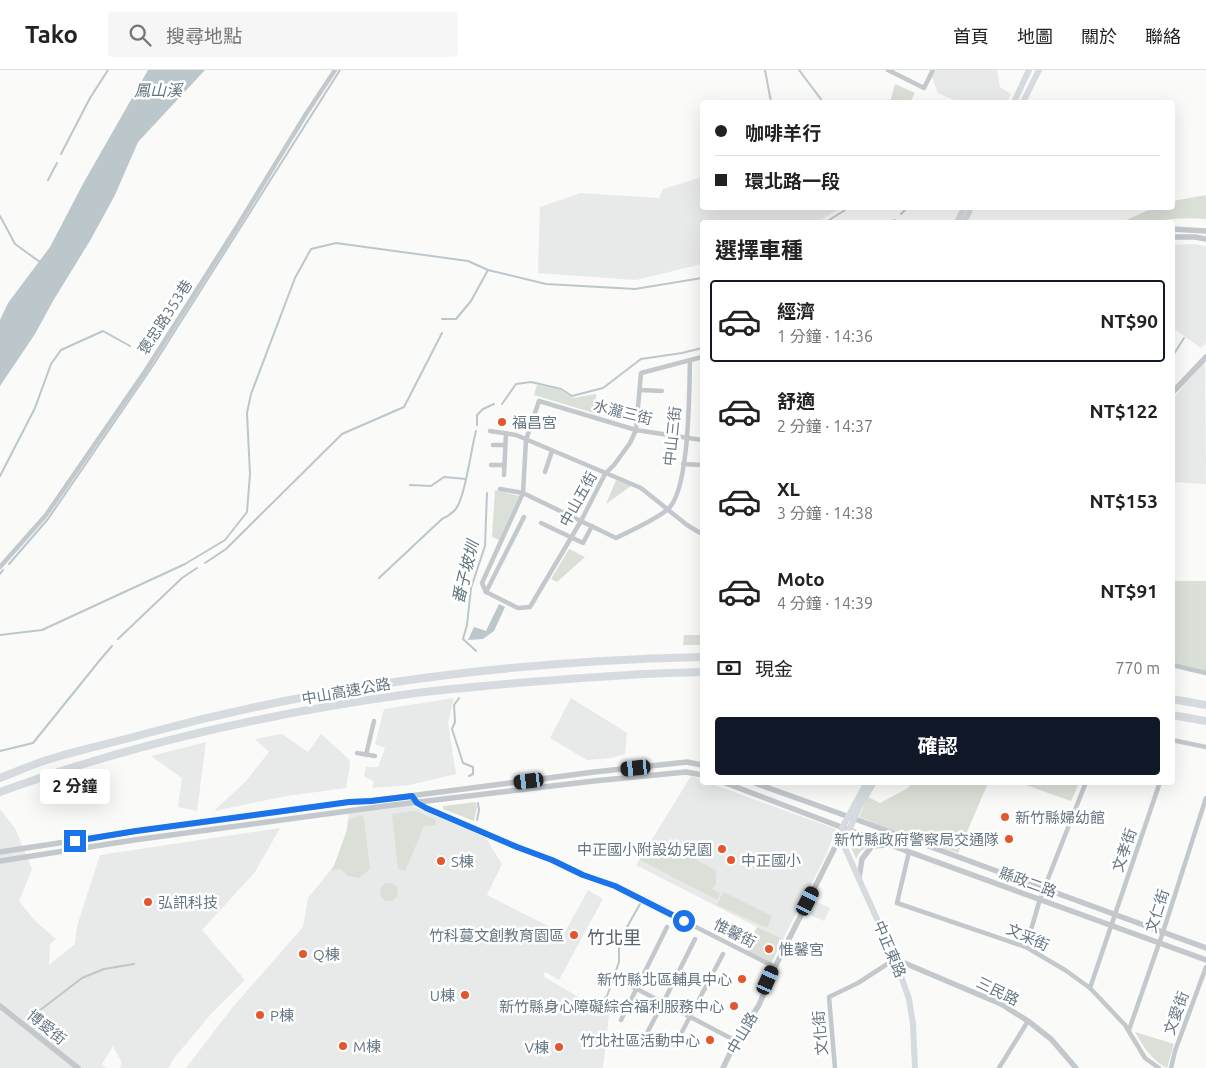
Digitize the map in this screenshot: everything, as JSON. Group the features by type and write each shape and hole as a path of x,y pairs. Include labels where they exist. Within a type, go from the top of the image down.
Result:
{"highway":[{"name":"中山高速公路","path":"0,778 48,760 188,722 248,708 338,691 423,678 544,665 700,657"},
{"name":"中山高速公路","path":"0,792 127,750 306,710 446,690 580,678 700,672"},
{"path":"1175,700 1206,705"},
{"path":"1175,716 1206,721"}],"main road":[{"path":"1015,100 1029,70"},
{"path":"1024,100 1038,70"},
{"name":"中山路","path":"840,837 846,829 865,785"},
{"name":"中山路","path":"851,818 872,785"},
{"name":"中正東路","path":"840,837 895,959 909,999 913,1024 915,1068"}],"street":[{"name":"褒忠路353巷","path":"0,566 46,516 146,370 335,70"},
{"path":"888,70 924,88 933,70"},
{"path":"1175,229 1206,231"},
{"path":"1175,237 1206,239"},
{"path":"1175,390 1206,357"},
{"path":"690,361 700,358"},
{"name":"中山五街","path":"486,592 518,608 530,607 581,521 605,474 630,444 636,430 641,373 690,361"},
{"name":"中山三街","path":"668,510 677,494 687,437 690,361"},
{"path":"640,390 662,391"},
{"name":"水瀧三街","path":"526,440 539,401 636,430 700,440"},
{"path":"490,431 516,435 641,488 687,525 700,533"},
{"path":"504,475 506,433"},
{"path":"486,592 482,583 523,493 526,440"},
{"path":"493,445 505,445"},
{"path":"545,472 552,451"},
{"path":"683,464 700,465"},
{"path":"490,465 504,465"},
{"path":"500,489 523,493 616,538 668,510"},
{"path":"486,592 524,516"},
{"path":"541,523 583,543 592,526"},
{"path":"1175,666 1206,673"},
{"path":"366,754 374,720"},
{"path":"1175,742 1206,748"},
{"path":"358,753 375,756"},
{"path":"0,852 136,831 349,802 371,801 639,767 687,762 700,765"},
{"path":"0,861 134,840 347,811 594,781 686,772 700,775"},
{"name":"縣政二路","path":"732,785 846,829 1206,960"},
{"name":"縣政二路","path":"760,785 1206,948"},
{"path":"1026,947 1040,900 1085,785"},
{"name":"文孝街","path":"1090,988 1159,785"},
{"path":"412,796 417,803"},
{"name":"文仁街","path":"1129,1030 1160,943 1206,798"},
{"name":"惟馨街","path":"417,803 583,875 615,886 774,967"},
{"name":"中山路","path":"723,1068 736,1041 759,1005 774,967 840,837"},
{"path":"859,878 862,859 872,846 891,845"},
{"name":"文采街","path":"909,852 897,903 1026,947 1066,970 1090,988 1126,1025 1145,1058 1159,1068"},
{"path":"621,1020 667,927"},
{"path":"648,1031 664,1004 695,939"},
{"path":"675,1045 723,954"},
{"name":"文化街","path":"835,1068 829,997 858,983 895,959"},
{"name":"三民路","path":"895,959 1001,1004 1028,1021 1051,1040 1076,1068"},
{"name":"文愛街","path":"1171,1068 1175,1051 1206,967"},
{"path":"618,980 736,1041"},
{"name":"博愛街","path":"0,1006 78,1068"},
{"path":"999,1068 1028,1021"}],"shaded area":[{"path":"936,70 997,70 1000,87 1011,94 1008,100 954,100 938,93 932,77"},
{"path":"895,84 915,93 911,100 891,100"},
{"path":"700,178 700,210 838,210 820,220 700,220 700,264 636,280 538,273 540,207 581,193 659,198 663,189"},
{"path":"1206,195 1206,219 1126,220 1149,210 1175,210 1175,201"},
{"path":"1175,245 1206,246 1206,343 1201,348 1175,329"},
{"path":"1205,360 1206,484 1175,482 1175,397"},
{"path":"537,385 560,390 573,398 596,394 597,414 534,395"},
{"path":"616,480 631,486 606,504"},
{"path":"495,490 519,496 499,540 492,537"},
{"path":"569,549 585,557 557,582 551,579"},
{"path":"1175,581 1206,581 1206,673 1175,665"},
{"path":"684,635 700,635 700,645 683,645"},
{"path":"454,698 448,722 456,774 409,785 372,788 374,782 364,776 366,767 378,767 385,748 375,744 384,709"},
{"path":"571,698 627,733 625,754 611,758 587,760 550,738"},
{"path":"282,734 308,752 321,734 349,759 350,766 346,788 287,796 214,811 246,781 269,752 255,739"},
{"path":"206,742 197,811 178,807 182,778 151,756"},
{"name":"中正國小","path":"691,776 700,779 700,785 715,785 836,829 826,855 783,939 636,865"},
{"path":"910,785 987,785 958,853 859,817 868,797 880,803 908,788"},
{"path":"1026,785 1078,785 1071,801"},
{"path":"476,802 477,807 474,821 443,809 443,806"},
{"path":"411,805 486,838 502,864 487,895 564,934 588,890 603,899 559,980 545,972 543,976 609,1015 603,1068 186,1068 232,1008 303,927 308,898 334,866 347,830 349,811"},
{"path":"0,809 15,828 32,869 19,901 36,922 56,939 50,944 49,965 75,944 77,926 100,855 280,828 255,872 202,930 245,980 211,1014 168,1068 120,1068 122,1063 113,1046 102,1064 106,1068 0,1068"},
{"path":"416,811 436,820 435,825 424,826 405,871 398,869 392,814"},
{"path":"361,815 364,819 370,869 359,878 348,876 340,869 331,870 347,830 348,820"},
{"path":"854,840 869,845 860,852 856,859 850,844"},
{"path":"659,842 716,870 716,884 712,889 720,894 717,900 640,860 643,855 647,856 647,850 650,847"},
{"path":"389,883 397,888 398,892 393,900 389,901 381,896 380,892 385,884"},
{"path":"723,892 772,916 767,928 717,905"},
{"path":"810,899 830,908 824,921 804,912"},
{"path":"757,927 783,939 771,964 746,951"},
{"path":"1135,1032 1174,1044 1167,1068 1152,1057"}],"water":[{"name":"鳳山溪","path":"148,70 205,70 138,142 115,195 91,239 35,334 0,386 0,320 8,303 50,247 84,182"},
{"path":"499,604 505,607 494,631 483,639 468,640 474,627 486,631"}],"waterway":[{"path":"61,154 90,98 108,70"},
{"path":"9,564 48,519 154,364 340,70"},
{"path":"765,70 771,100"},
{"path":"799,70 822,100"},
{"path":"48,180 57,163"},
{"path":"829,220 845,210"},
{"path":"901,214 905,210"},
{"path":"0,216 15,244 40,262"},
{"path":"0,635 42,630 185,564 225,540 247,512 250,474 247,413 251,394 295,278 311,249 336,243 468,261 488,270 546,284 635,289 700,278"},
{"path":"442,319 456,319 471,301 488,270"},
{"path":"0,476 35,408 51,364 61,350 103,331 130,346"},
{"path":"205,563 226,549 342,434 404,407 442,333"},
{"path":"1175,352 1184,338"},
{"name":"番子坡圳","path":"502,404 516,384 531,382 561,389 572,396 603,388 641,359 700,348"},
{"path":"477,425 477,415 483,409 494,404"},
{"path":"379,578 442,519 455,510 459,504 465,485 476,431"},
{"path":"410,485 431,486 444,477 466,479"},
{"name":"番子坡圳","path":"476,651 463,639 467,625 471,588 485,546 487,493"},
{"path":"118,639 182,578 197,568"},
{"path":"0,574 3,570"},
{"path":"0,751 33,743 112,646"},
{"name":"番子坡圳","path":"459,698 454,705 455,722 452,729 463,763 473,767 473,774 469,776"},
{"path":"477,820 478,803"},
{"path":"595,1007 607,996 619,962 619,941 640,904"},
{"path":"39,1011 82,978 104,969 134,964"}],"place":[{"name":"福昌宮","path":"502,422"},
{"name":"新竹縣婦幼館","path":"1005,817"},
{"name":"新竹縣政府警察局交通隊","path":"1009,839"},
{"name":"中正國小附設幼兒園","path":"722,849"},
{"name":"中正國小","path":"731,860"},
{"name":"S棟","path":"441,861"},
{"name":"弘訊科技","path":"148,902"},
{"name":"竹科蔓文創教育園區","path":"574,935"},
{"name":"惟馨宮","path":"769,949"},
{"name":"Q棟","path":"303,954"},
{"name":"新竹縣北區輔具中心","path":"742,979"},
{"name":"U棟","path":"465,995"},
{"name":"新竹縣身心障礙綜合福利服務中心","path":"734,1006"},
{"name":"P棟","path":"260,1015"},
{"name":"竹北社區活動中心","path":"710,1040"},
{"name":"M棟","path":"343,1046"},
{"name":"V棟","path":"559,1047"}],"district":[{"name":"竹北里","path":"614,937"}],"route":[{"path":"75,841 349,802 412,796 417,803 426,808 552,860 583,875 615,886 684,921"}]}
